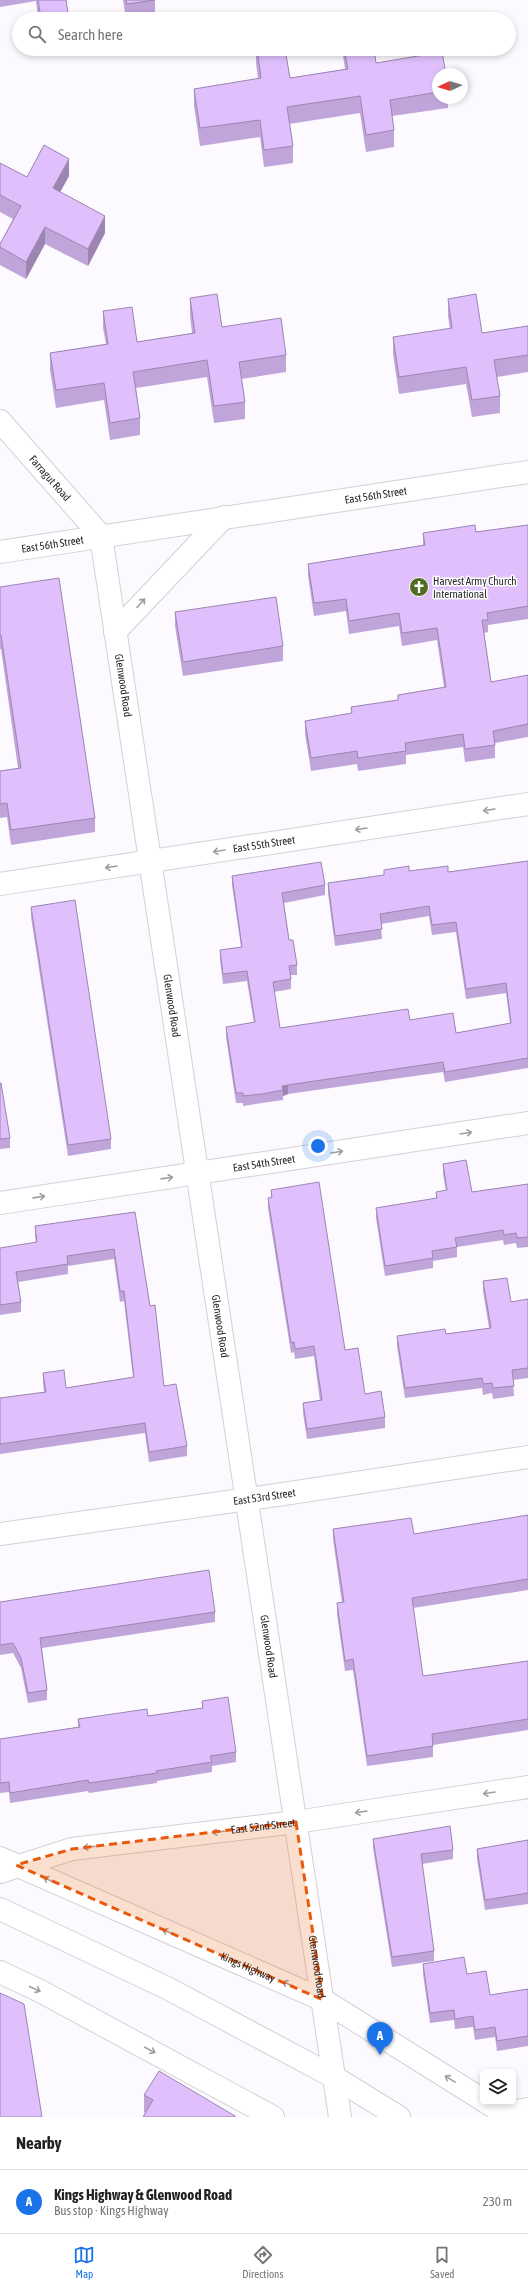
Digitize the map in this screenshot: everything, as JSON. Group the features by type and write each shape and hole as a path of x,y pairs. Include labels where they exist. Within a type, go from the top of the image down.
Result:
{"street":[{"name":"Farragut Road","path":"0,421 101,536"},
{"name":"East 56th Street","path":"0,552 528,472"},
{"path":"115,632 224,517"},
{"name":"Glenwood Road","path":"101,536 196,1174 340,2117"},
{"name":"East 55th Street","path":"0,884 528,804"},
{"name":"East 54th Street","path":"0,1203 528,1123"},
{"name":"East 53rd Street","path":"0,1534 246,1498 277,1495 528,1456"},
{"name":"East 52nd Street","path":"5,1865 72,1849 296,1822 528,1787"},
{"name":"Kings Highway","path":"5,1865 323,2000 480,2098"},
{"path":"0,1909 167,1988 334,2077 399,2117"},
{"path":"0,1972 42,1992 274,2117"},
{"path":"500,2111 528,2109"}],"highlighted area":[{"path":"296,1822 323,2000 279,1980 16,1865 72,1849"}],"building":[{"path":"38,0 66,0 68,12 40,12"},
{"path":"126,0 155,0 127,4"},
{"path":"258,56 286,56 290,78 348,69 345,56 375,56 376,63 418,56 443,56 445,68 432,68 432,93 390,100 394,130 366,135 360,96 287,107 293,146 264,150 260,120 200,128 194,89 261,78"},
{"path":"44,145 69,159 53,188 105,216 88,249 45,227 26,262 0,247 0,244 21,206 0,195 0,163 27,177"},
{"path":"217,294 222,327 281,318 286,355 239,362 245,402 214,406 207,360 133,372 140,418 110,423 104,383 56,390 50,353 108,344 103,311 132,307 137,342 195,333 190,298"},
{"path":"476,294 482,333 528,326 528,355 494,360 500,396 472,400 466,367 399,377 393,337 452,328 448,299"},
{"path":"475,525 476,532 528,525 528,606 487,613 488,620 482,620 491,682 528,675 528,724 493,731 495,745 465,749 463,734 405,743 406,751 358,758 357,751 311,758 305,721 352,713 351,707 398,700 398,695 446,687 437,628 402,633 399,613 349,621 346,599 314,603 308,564 425,545 423,533"},
{"path":"59,578 95,818 11,830 7,803 0,804 0,771 21,768 0,635 0,587"},
{"path":"276,597 283,646 183,662 175,612"},
{"path":"528,861 528,1058 445,1072 443,1062 282,1086 283,1090 262,1094 243,1096 243,1093 236,1093 226,1027 255,1022 247,971 223,974 220,950 242,947 232,876 321,862 325,885 282,893 289,940 293,940 297,965 289,966 291,979 273,982 280,1028 408,1009 410,1020 453,1013 456,1033 511,1023 506,983 466,989 456,922 432,925 429,906 380,914 382,929 335,936 328,883 384,875 384,870 409,866 409,871 448,866 448,872"},
{"path":"75,900 111,1139 68,1145 31,907"},
{"path":"0,1083 10,1138 0,1139"},
{"path":"466,1160 472,1192 528,1184 528,1237 517,1238 516,1233 504,1235 503,1230 455,1238 457,1247 432,1251 433,1258 385,1266 376,1208 437,1198 436,1192 447,1190 443,1164"},
{"path":"319,1182 345,1350 358,1348 365,1394 381,1391 385,1417 307,1429 303,1403 322,1400 314,1346 295,1349 294,1342 291,1343 268,1198 272,1197 271,1190"},
{"path":"135,1212 150,1306 155,1305 164,1386 176,1384 187,1446 149,1452 145,1423 0,1444 0,1398 46,1392 43,1373 64,1370 66,1388 134,1377 124,1291 120,1291 114,1249 67,1256 68,1264 16,1272 21,1302 0,1305 0,1248 37,1242 35,1226"},
{"path":"507,1278 511,1302 528,1299 528,1368 512,1370 514,1386 493,1388 492,1383 483,1384 482,1378 405,1388 397,1336 445,1329 446,1334 491,1328 483,1281"},
{"path":"528,1515 528,1579 412,1598 423,1676 528,1661 528,1719 432,1734 433,1746 367,1756 353,1659 345,1661 337,1603 344,1602 333,1529 411,1518 414,1534"},
{"path":"209,1570 215,1612 40,1638 47,1690 28,1693 21,1658 13,1643 0,1645 0,1602"},
{"path":"228,1697 236,1752 210,1756 212,1762 156,1771 157,1773 89,1783 88,1780 10,1793 9,1782 0,1783 0,1739 80,1727 78,1719 147,1709 148,1716 203,1708 202,1701"},
{"path":"450,1826 453,1850 421,1854 434,1951 392,1957 373,1839"},
{"path":"528,1840 528,1893 485,1900 477,1849"},
{"path":"464,1957 467,1974 486,1971 490,1995 528,1989 528,2036 497,2041 495,2027 475,2030 473,2016 455,2019 454,2010 430,2013 423,1964"},
{"path":"0,1993 24,2004 42,2117 0,2117"},
{"path":"159,2071 235,2117 143,2117 153,2100 144,2095"}],"place":[{"name":"Harvest Army Church International","path":"419,587"},
{"name":"Kings Highway & Glenwood Road","path":"380,2055"}]}
